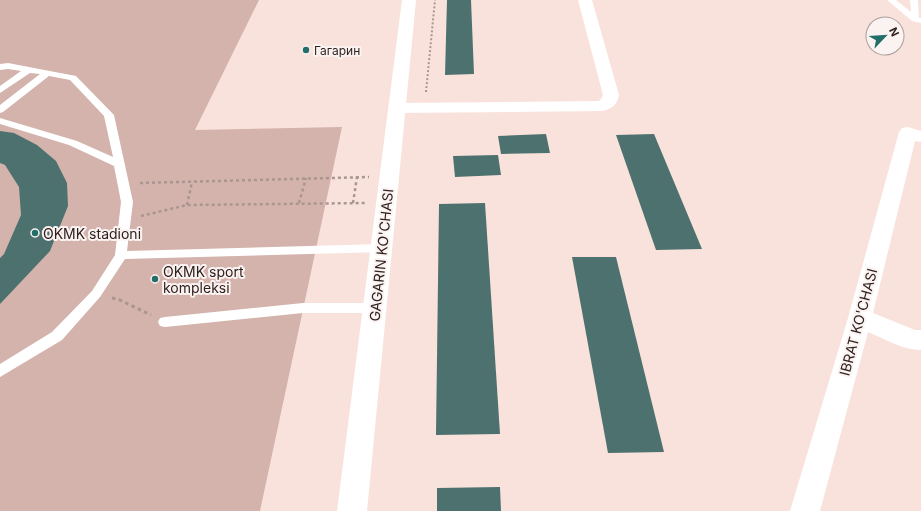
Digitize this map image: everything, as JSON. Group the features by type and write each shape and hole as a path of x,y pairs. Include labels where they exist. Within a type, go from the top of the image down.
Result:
{"street":[{"name":"GAGARIN KO'CHASI","path":"352,511 409,0"},
{"path":"397,108 602,106 609,102 611,95 585,0"},
{"name":"IBRAT KO'CHASI","path":"805,511 914,135"},
{"path":"860,318 913,340 921,340"}],"lane":[{"path":"891,0 918,20"},
{"path":"914,0 918,20"},
{"path":"0,66 8,66 73,78 109,115 127,202 122,255 96,294 57,336 0,371"},
{"path":"0,90 28,70"},
{"path":"0,110 47,73"},
{"path":"0,121 73,143 119,164"},
{"path":"122,255 382,248"},
{"path":"165,322 303,308 375,308"}],"path":[{"path":"425,99 435,0"},
{"path":"353,203 357,177"},
{"path":"123,184 389,177"},
{"path":"299,203 306,178"},
{"path":"187,206 192,182"},
{"path":"125,220 187,206 299,203 386,204"},
{"path":"96,294 120,300 165,322"}],"shaded area":[{"name":"OKMK sport kompleksi","path":"0,0 259,0 195,130 342,127 260,511 0,511"}],"building":[{"path":"447,0 471,0 474,74 445,75"},
{"name":"OKMK stadioni","path":"0,131 14,133 37,145 56,161 67,183 68,206 50,251 0,304 0,258 4,254 21,215 19,187 5,165 0,163"},
{"path":"546,134 550,153 501,154 498,136"},
{"path":"654,134 702,249 656,250 616,135"},
{"path":"498,155 501,175 455,177 453,156"},
{"path":"485,203 500,434 436,435 439,204"},
{"path":"572,257 616,257 664,452 608,453"},
{"path":"500,487 501,511 437,511 437,488"}],"place":[{"name":"Гагарин","path":"306,50"},
{"name":"OKMK stadioni","path":"35,233"},
{"name":"OKMK sport kompleksi","path":"155,279"}]}
